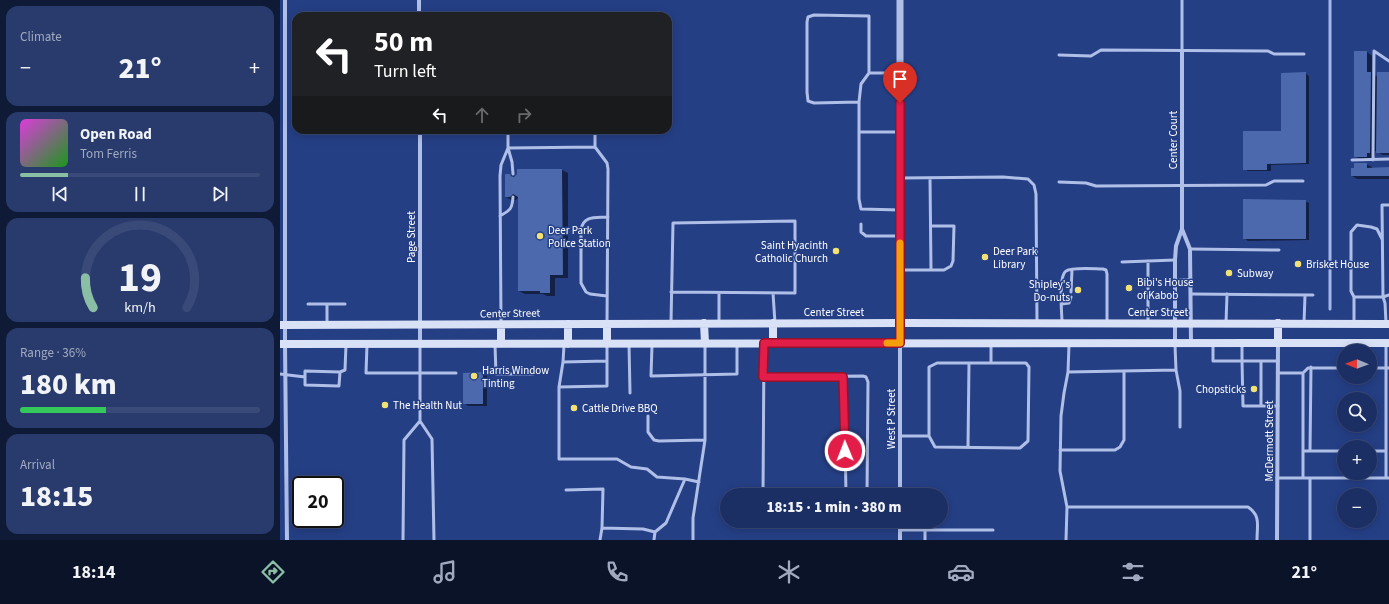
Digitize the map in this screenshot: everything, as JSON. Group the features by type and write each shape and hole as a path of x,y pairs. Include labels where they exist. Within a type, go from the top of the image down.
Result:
{"main road":[{"name":"Center Street","path":"283,325 671,323 1387,324"},
{"path":"704,323 705,343"},
{"path":"773,343 774,323"},
{"path":"1278,323 1278,343"},
{"path":"566,344 568,324"},
{"path":"607,324 607,344"},
{"path":"498,344 501,325"},
{"path":"283,344 1387,343"}],"street":[{"path":"285,0 285,298 283,344 286,374 287,540"},
{"path":"419,0 419,12"},
{"path":"900,0 900,343"},
{"name":"Center Court","path":"1175,343 1175,260 1176,246 1182,229 1182,51"},
{"name":"Page Street","path":"420,134 420,344"},
{"name":"Center Court","path":"1182,229 1190,249 1192,280 1192,343"},
{"path":"1175,281 1192,280"},
{"name":"West P Street","path":"900,343 900,488"},
{"name":"McDermott Street","path":"1277,540 1278,343"},
{"path":"900,530 900,540"}],"lane":[{"path":"1182,0 1182,51"},
{"path":"860,102 814,103 808,101 808,17 814,15 869,16 869,73 861,84 860,102 859,199 861,211 900,210"},
{"path":"1059,56 1091,56 1101,50 1268,51 1274,54 1304,54"},
{"path":"1373,160 1374,51 1389,61"},
{"path":"869,73 900,73"},
{"path":"859,132 900,132"},
{"path":"508,134 508,148 512,162 513,174"},
{"path":"595,134 595,147 607,162 608,169 607,324"},
{"path":"508,148 595,147"},
{"path":"501,325 500,176 501,165 508,148"},
{"path":"1352,160 1389,160"},
{"path":"900,178 1003,177 1028,179 1034,185 1036,194 1037,323"},
{"path":"930,178 931,270"},
{"path":"1059,182 1086,183 1096,186 1266,185 1274,181 1303,181"},
{"path":"500,216 512,207 513,197"},
{"path":"1387,324 1383,297 1382,205 1389,205"},
{"path":"607,296 590,294 586,292 581,283 581,230 582,224 586,220 608,217"},
{"path":"671,292 795,293 795,221 673,223 671,292 671,323"},
{"path":"861,224 861,232 866,236 900,236"},
{"path":"900,270 944,270 950,266 953,261 954,226 931,226"},
{"path":"1354,324 1354,297 1351,291 1351,232 1357,226 1371,227 1377,229 1382,239"},
{"path":"280,238 285,238"},
{"path":"1190,249 1279,250"},
{"path":"1122,262 1175,260"},
{"path":"1148,261 1148,323"},
{"path":"1062,323 1063,274 1066,271 1072,270 1103,269 1106,270 1107,323"},
{"path":"1071,292 1072,270"},
{"path":"719,292 719,323"},
{"path":"773,293 774,323"},
{"path":"1192,294 1313,295"},
{"path":"1226,323 1227,294"},
{"path":"1304,324 1305,295"},
{"path":"1354,297 1383,297 1389,295"},
{"path":"1062,304 1069,303 1071,297"},
{"path":"280,298 285,298"},
{"path":"308,304 345,304"},
{"path":"327,304 327,325"},
{"path":"630,343 630,393"},
{"path":"652,343 651,376 737,374 737,343"},
{"path":"693,540 693,518 705,440 705,343"},
{"path":"763,488 764,343"},
{"path":"991,343 991,363"},
{"path":"1066,540 1066,507 1060,471 1060,450 1061,416 1068,372 1069,343"},
{"path":"1175,343 1176,370 1180,390 1180,427"},
{"path":"1213,343 1213,361 1278,361"},
{"path":"1242,343 1243,406 1278,406"},
{"path":"1277,478 1387,478 1387,343"},
{"path":"340,372 339,386 305,385 306,371 340,372 345,370 346,344"},
{"path":"367,344 366,373 456,373"},
{"path":"420,344 420,421 432,439 434,540"},
{"path":"498,344 496,374 533,374"},
{"path":"566,344 559,387 559,459 616,459 631,467 647,469 657,477 685,479 699,482"},
{"path":"559,387 607,386 607,344"},
{"path":"563,362 607,361"},
{"path":"1261,361 1261,405"},
{"path":"937,364 968,364 1026,364 1029,367 1028,441 1020,448 935,447 929,436 929,367 937,364"},
{"path":"968,364 968,447"},
{"path":"1278,373 1303,373 1308,368 1337,368"},
{"path":"1310,451 1311,368"},
{"path":"1068,372 1176,370"},
{"path":"1060,450 1115,450 1120,447 1124,440 1124,371"},
{"path":"1303,373 1303,478"},
{"path":"280,374 286,374 294,377 305,377"},
{"path":"763,377 866,377 868,382 868,488"},
{"path":"843,377 846,488"},
{"path":"648,416 648,432 654,440 705,440"},
{"path":"403,540 404,440 420,421"},
{"path":"900,436 929,436"},
{"path":"1303,451 1337,451"},
{"path":"1377,451 1386,451"},
{"path":"1310,478 1310,540"},
{"path":"654,540 655,532 666,523 670,517 685,479"},
{"path":"566,490 603,490 602,528 600,540"},
{"path":"1066,507 1248,507 1255,512 1257,517 1257,540"},
{"path":"602,528 643,529 655,532"},
{"path":"900,530 993,530"},
{"path":"924,540 925,530"}],"building":[{"path":"1354,51 1367,51 1367,72 1371,72 1370,153 1367,153 1367,157 1354,157"},
{"path":"1306,72 1306,163 1267,164 1267,170 1243,170 1243,131 1281,131 1281,73"},
{"path":"1377,72 1389,72 1389,153 1376,153"},
{"path":"1354,163 1367,163 1367,168 1389,167 1389,176 1351,176 1351,168 1354,168"},
{"name":"Deer Park Police Station","path":"517,169 562,169 563,275 550,275 550,293 540,293 540,291 518,291 518,197 513,194 510,197 505,197 505,174 510,174 514,177 517,174"},
{"path":"1243,199 1306,200 1306,239 1243,239"},
{"path":"483,372 483,404 463,404 463,373"}],"waterway":[{"path":"1330,0 1330,309"}],"slow traffic":[{"path":"887,343 900,343 900,243"}],"place":[{"name":"Deer Park Police Station","path":"540,236"},
{"name":"Saint Hyacinth Catholic Church","path":"836,251"},
{"name":"Deer Park Library","path":"985,257"},
{"name":"Brisket House","path":"1298,264"},
{"name":"Subway","path":"1229,273"},
{"name":"Bibi's House of Kabob","path":"1129,288"},
{"name":"Shipley's Do-nuts","path":"1078,290"},
{"name":"Harris Window Tinting","path":"474,376"},
{"name":"Chopsticks","path":"1254,389"},
{"name":"The Health Nut","path":"385,405"},
{"name":"Cattle Drive BBQ","path":"574,408"}],"route":[{"path":"845,451 843,377 763,377 764,343 900,343 900,103"}]}
